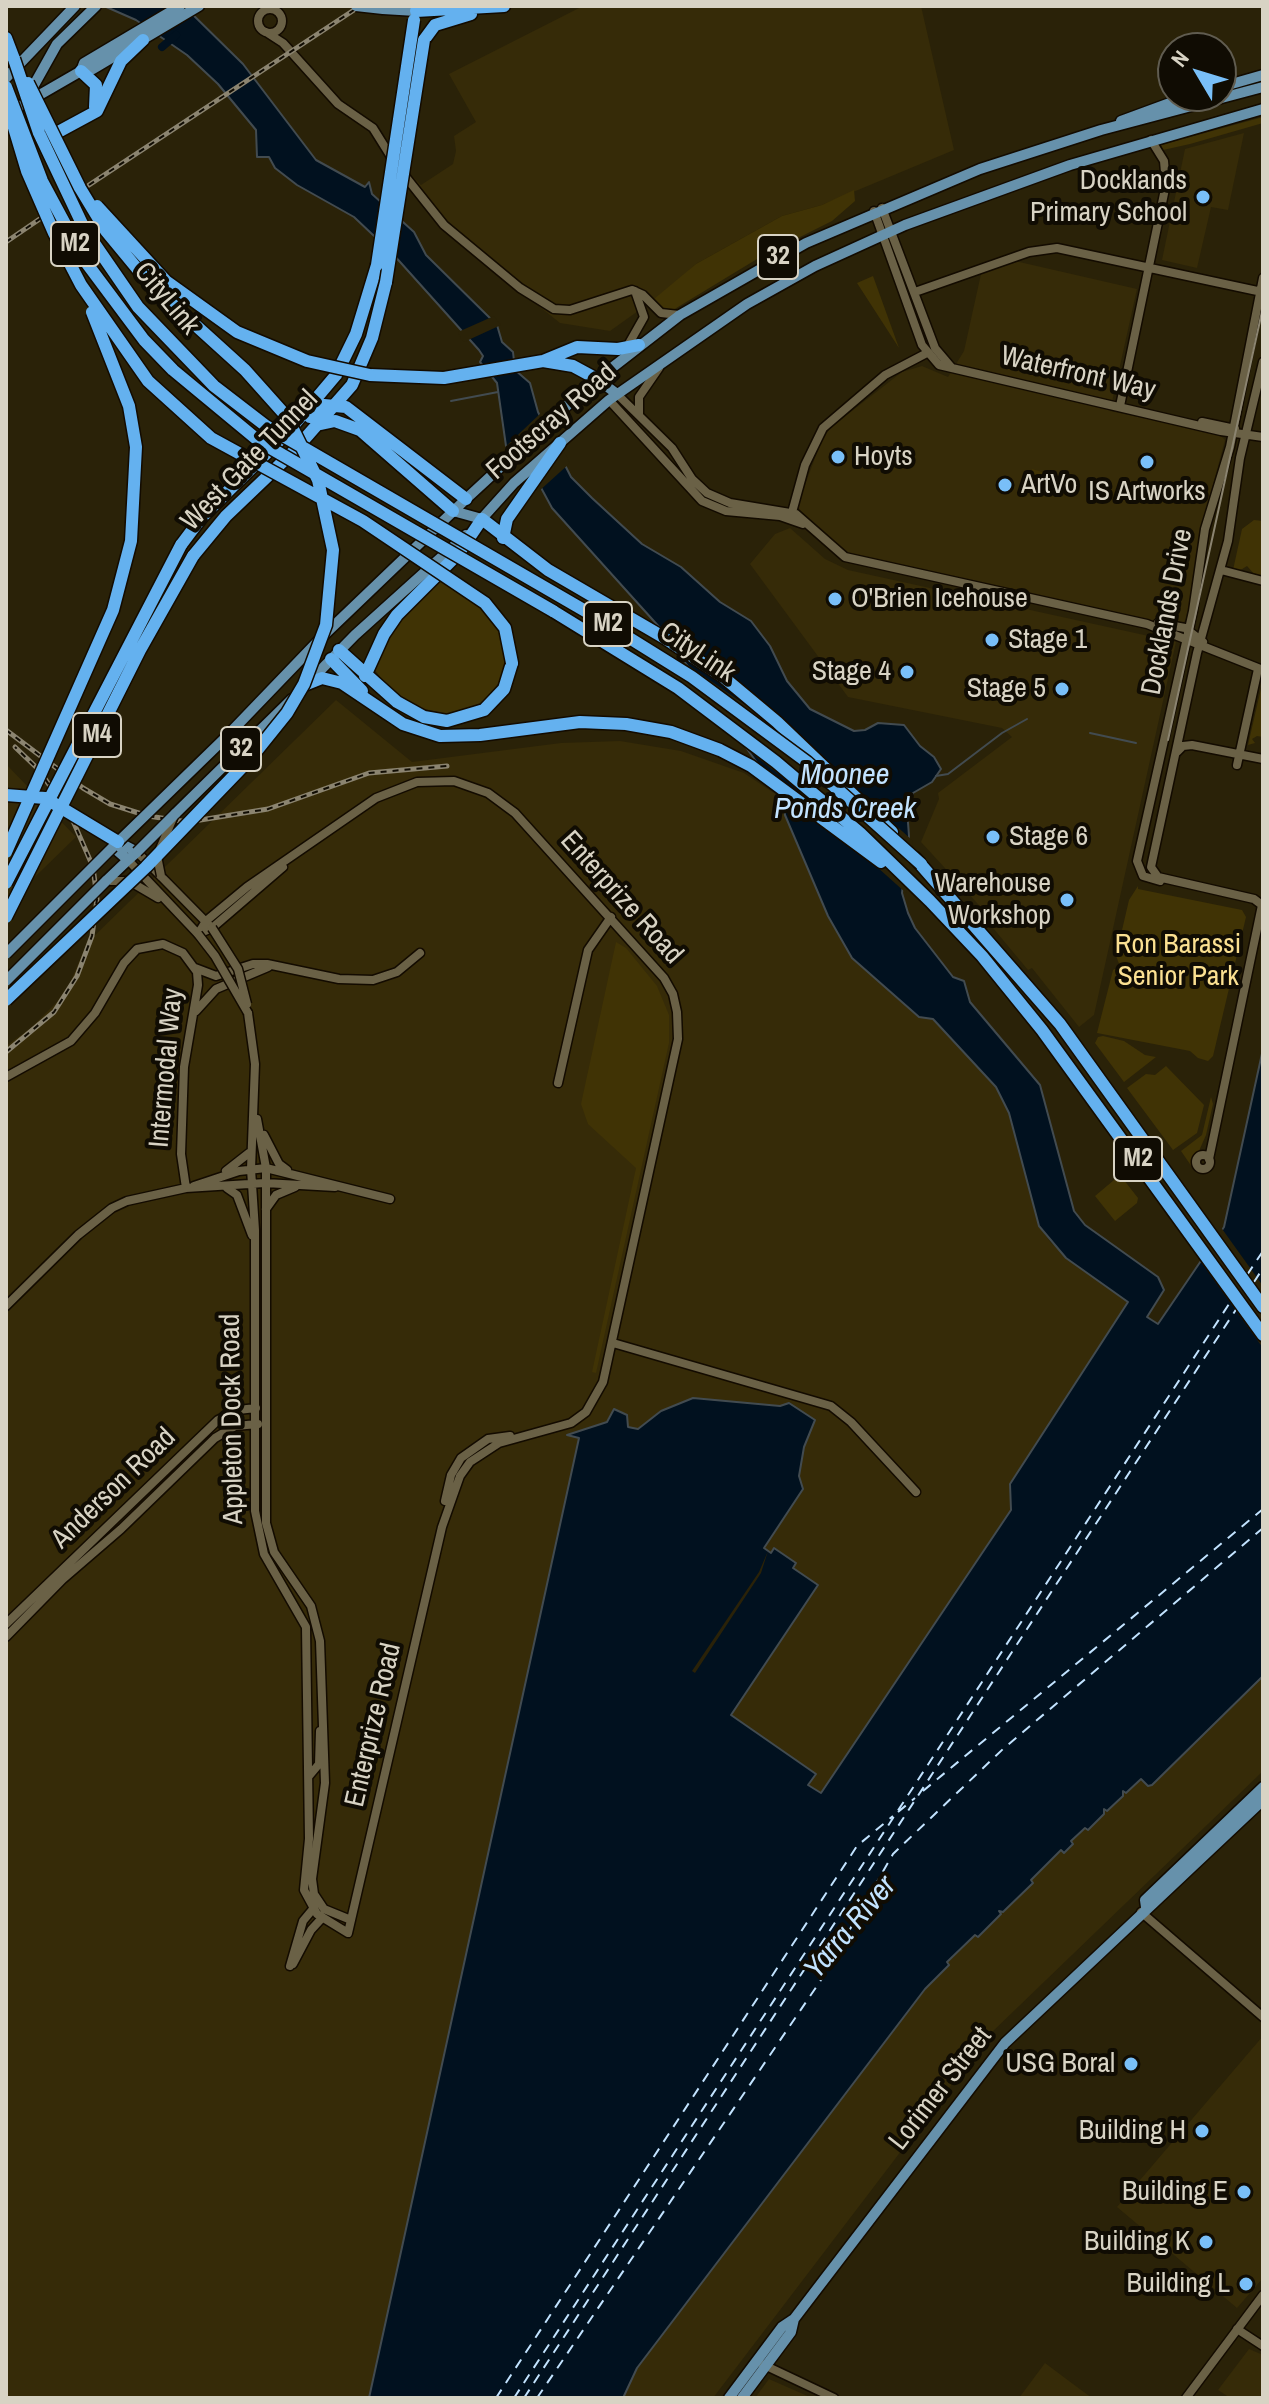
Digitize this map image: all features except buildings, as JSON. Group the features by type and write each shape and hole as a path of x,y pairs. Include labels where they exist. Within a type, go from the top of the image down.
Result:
{"highway":[{"path":"416,9 499,7"},
{"path":"424,40 435,25 499,7"},
{"name":"West Gate Tunnel","path":"6,883 160,580 202,517 304,427 338,403 365,359 430,8"},
{"name":"West Gate Tunnel","path":"6,917 140,650 193,556 304,427 348,354 376,299 416,9"},
{"path":"60,131 80,123 98,109 120,63 139,36"},
{"name":"CityLink","path":"6,38 44,145 91,240 138,307 214,386 266,426 605,622 692,677 807,762 921,864 987,935 1060,1024 1263,1307"},
{"path":"6,1000 146,867 273,731 296,700 326,625 331,585 332,532 318,480 297,434 260,385 167,301 127,257 93,212 45,112 14,59"},
{"path":"80,123 93,111 97,98 93,81 81,71"},
{"name":"CityLink","path":"6,87 42,181 85,261 144,340 180,377 260,442 623,652 678,688 813,793 930,901 982,956 1034,1019 1263,1335"},
{"path":"6,101 12,129 40,204 81,285 129,406 136,447 131,541 113,610 6,852"},
{"path":"72,171 131,246 173,288 237,332 273,349 351,373 404,378 479,374 543,361 577,347 632,347"},
{"path":"81,285 136,367 192,424 241,455 393,539 485,603 500,619 512,656 508,679 484,710 459,719 438,720 418,714 335,655"},
{"path":"543,361 573,366 597,379"},
{"path":"338,403 353,411 466,499"},
{"path":"304,427 335,421 354,427 429,486 453,511"},
{"path":"503,538 505,523 525,482 560,443"},
{"path":"365,676 384,634 397,615 459,553 482,519 503,538 680,647 738,689 869,808 921,864"},
{"path":"335,655 382,710"},
{"path":"307,684 322,678 334,680 413,728 451,737 607,722 682,735 720,750 760,772 930,901"},
{"path":"6,795 45,798 115,844"}],"main road":[{"path":"6,78 75,6"},
{"path":"25,104 57,44 96,6"},
{"path":"7,118 81,71 93,69 180,6"},
{"path":"139,36 199,6"},
{"path":"356,6 416,9"},
{"path":"1237,82 1263,75"},
{"name":"Footscray Road","path":"6,954 319,640 453,511 632,347 772,260 878,210 980,169 1101,130 1263,87"},
{"name":"Footscray Road","path":"1101,130 1157,106"},
{"name":"Footscray Road","path":"560,443 613,397 747,304 881,235 1151,140 1263,109"},
{"path":"597,379 613,397"},
{"name":"Footscray Road","path":"6,981 335,655 525,482"},
{"path":"466,499 482,519"},
{"path":"453,511 482,519"},
{"path":"319,640 335,655"},
{"name":"Appleton Dock Road","path":"115,844 137,852"},
{"name":"Appleton Dock Road","path":"115,844 128,860"},
{"name":"Lorimer Street","path":"1144,1910 1145,1900 1263,1787"},
{"name":"Lorimer Street","path":"729,2398 791,2332 794,2319 998,2052 1263,1800"},
{"name":"Lorimer Street","path":"742,2398 761,2364"}],"street":[{"path":"266,32 277,30 289,6"},
{"path":"286,46 282,19 272,7 258,10 260,26 286,46 338,104 373,128 434,216 520,288 554,309 564,311 622,291 635,290 659,312 680,315"},
{"path":"1120,406 1166,184 1164,161 1151,140"},
{"path":"792,516 809,455 826,424 885,375 927,353 881,235 878,210"},
{"name":"Waterfront Way","path":"878,210 892,230 937,352 957,370"},
{"path":"915,292 1047,248 1076,249 1262,292"},
{"name":"Docklands Drive","path":"1137,863 1188,634 1206,524 1233,431 1263,278"},
{"path":"632,347 644,317 635,290"},
{"name":"Waterfront Way","path":"927,353 939,365 957,370 1263,437"},
{"path":"640,416 637,405 640,395 667,357"},
{"name":"Docklands Drive","path":"1151,867 1200,642 1221,570 1246,434 1262,367"},
{"path":"613,397 702,501 726,511 792,516"},
{"path":"613,397 640,416 672,448 692,479 711,496 792,516 837,553 852,560 1188,634 1260,670 1237,765"},
{"path":"1221,570 1263,581"},
{"path":"1181,724 1183,737 1195,745"},
{"path":"1161,760 1174,760 1183,746 1195,745 1263,759"},
{"name":"Enterprize Road","path":"198,934 307,845 384,793 417,782 444,780 475,787 495,798 611,917 654,965 673,994 678,1039 603,1382 586,1412 571,1423 515,1436 470,1462 460,1476 442,1527 348,1933 322,1918"},
{"path":"161,876 157,856 175,814"},
{"path":"1143,835 1156,837"},
{"name":"Appleton Dock Road","path":"137,852 209,925 238,969 248,1013 255,1052 256,1113 266,1168 258,1408"},
{"name":"Appleton Dock Road","path":"128,860 198,934 221,965 248,1013"},
{"path":"1137,863 1151,867 1154,875 1241,896 1255,905 1259,921 1209,1148 1204,1157"},
{"path":"1137,863 1140,873 1147,879 1173,881"},
{"path":"106,881 129,881 169,905"},
{"path":"558,1083 588,950 611,917"},
{"name":"Intermodal Way","path":"6,1077 71,1041 95,1013 124,963 137,949 153,943 173,947 190,959 198,985 186,1052 181,1154 188,1188"},
{"path":"195,968 216,976 253,964 280,965 339,979 373,980 397,972 420,953"},
{"path":"191,1017 211,993 226,983 280,965"},
{"path":"256,1113 279,1164 291,1173"},
{"name":"Appleton Dock Road","path":"256,1113 251,1145 258,1408 255,1511 260,1543 270,1567 306,1627 309,1776 304,1890 313,1909"},
{"path":"204,1182 243,1161 251,1145"},
{"path":"6,1306 78,1235 112,1208 204,1182 266,1168 390,1199"},
{"path":"188,1188 265,1183 335,1187"},
{"path":"266,1211 276,1195 296,1186"},
{"path":"225,1187 237,1195 255,1247"},
{"path":"613,1343 831,1406 851,1422 916,1492"},
{"name":"Anderson Road","path":"6,1624 218,1420 238,1410 258,1408"},
{"name":"Appleton Dock Road","path":"258,1424 268,1539 282,1566 311,1606 318,1625 325,1783 312,1887 324,1909 351,1920"},
{"name":"Anderson Road","path":"6,1637 208,1444 235,1426 258,1424"},
{"path":"309,1776 319,1764 322,1690"},
{"path":"313,1909 322,1918 290,1966 303,1921 313,1909"},
{"path":"1144,1910 1263,2017"},
{"path":"1186,2398 1263,2295"},
{"path":"1237,2329 1263,2346"},
{"path":"761,2364 834,2398"}],"shaded area":[{"path":"583,6 921,6 954,150 822,205 782,216 696,264 669,289 610,331 560,323 471,252 407,178 411,175 421,185 453,164 456,151 454,136 476,122 449,74"},
{"name":"Docklands Primary School","path":"1244,133 1228,210 1211,207 1197,268 1162,260 1185,149"},
{"path":"1015,261 1137,289 1110,411 1219,434 1225,440 1201,529 1189,616 1183,623 1154,621 846,553 812,525 797,506 821,442 830,428 902,372 922,366 948,377 964,351 981,274"},
{"path":"790,528 825,559 848,570 1176,642 1094,1015 1079,1027 1032,968 1028,970 985,918 988,915 921,842 939,799 938,793 1012,737 1002,728 848,697 750,564 775,534"},
{"path":"336,700 412,762 561,743 620,741 681,751 744,773 783,799 785,815 828,916 852,958 919,1017 933,1019 996,1087 1009,1113 1039,1226 1051,1243 1128,1302 1128,1306 1010,1484 1011,1510 821,1793 808,1785 815,1774 731,1715 817,1585 793,1568 796,1564 774,1549 771,1553 764,1548 803,1489 799,1476 804,1447 814,1420 789,1403 780,1406 693,1398 661,1411 638,1429 628,1427 627,1415 611,1413 607,1422 571,1435 579,1437 369,2398 6,2398 6,1046 31,1028 56,1003 70,983 87,943"},
{"path":"6,764 76,837 6,905"},
{"path":"1263,1676 1263,1771 991,2033 713,2398 622,2398 637,2368 925,1989 949,1966 947,1963 975,1934 979,1937 1001,1915 998,1912 1062,1850 1065,1853 1073,1845 1070,1841 1103,1815 1101,1812 1107,1811 1123,1796 1123,1791 1126,1793 1141,1779 1153,1784"},
{"path":"1263,2036 1263,2278 1237,2308 1117,2207"},
{"path":"1249,2349 1263,2355 1263,2398 1230,2398 1218,2390"},
{"path":"1045,2363 1073,2384 1092,2398 1019,2398"},
{"path":"769,2379 812,2398 755,2398"}],"green space":[{"path":"1263,117 1263,123 1190,144 1163,150 1161,145"},
{"path":"854,190 855,201 832,221 762,256 673,310 663,310 654,299 696,264 782,216 822,205"},
{"path":"873,276 899,348 857,283"},
{"path":"1032,469 1053,475 1048,492 1031,480"},
{"path":"1254,520 1263,521 1263,577 1254,574 1247,566 1239,571 1233,570 1242,529"},
{"path":"440,576 491,616 500,630 506,659 501,680 484,702 450,715 421,708 393,692 373,668 394,624"},
{"path":"1263,680 1263,737 1257,736 1252,739 1255,743 1248,745"},
{"name":"Ron Barassi Senior Park","path":"1138,886 1138,889 1242,910 1246,917 1213,1056 1208,1061 1190,1051 1097,1033 1113,970 1120,966 1116,956 1129,900"},
{"path":"616,942 626,948 657,986 669,1015 669,1043 596,1373 592,1372 636,1168 588,1124 581,1104"},
{"path":"1098,1037 1124,1041 1145,1055 1156,1057 1124,1082 1095,1043"},
{"path":"1166,1066 1204,1105 1197,1133 1173,1150 1127,1088 1146,1074 1155,1075"},
{"path":"1211,1097 1213,1104 1206,1135 1192,1167 1181,1151 1202,1135"},
{"path":"1120,1175 1138,1198 1137,1203 1115,1221 1095,1196"}],"water":[{"path":"104,6 184,6 243,64 316,160 365,187 369,182 372,194 414,232 426,255 497,325 502,342 513,352 515,370 530,383 538,412 571,477 642,544 681,567 720,602 751,621 770,646 787,681 810,709 854,731 865,730 878,723 904,725 920,746 934,757 941,769 932,782 913,793 907,809 909,836 902,893 908,913 915,928 953,977 964,981 970,1002 1040,1085 1074,1211 1085,1225 1158,1277 1164,1290 1147,1317 1158,1324 1224,1227 1263,1049 1263,1676 1152,1785 1148,1786 1141,1779 1126,1793 1123,1791 1123,1796 1107,1811 1104,1809 1104,1814 1071,1841 1073,1844 1064,1853 1061,1850 1031,1880 1033,1883 1003,1912 999,1911 1001,1914 978,1937 975,1935 947,1962 949,1965 925,1989 637,2368 623,2398 369,2398 579,1438 567,1435 607,1422 614,1409 627,1415 628,1427 638,1429 661,1411 693,1398 780,1406 789,1403 815,1420 804,1447 799,1476 803,1489 764,1548 771,1553 774,1548 796,1563 793,1568 818,1585 731,1715 816,1774 808,1785 821,1793 1011,1510 1010,1484 1128,1302 1066,1258 1039,1226 1009,1113 996,1087 933,1019 919,1017 852,958 828,916 785,815 783,799 661,629 552,508 539,484 506,446 497,383 480,362 483,356 479,350 392,253 354,217 297,185 275,168 269,157 257,157 256,130 218,84 187,55 136,20"}],"pier":[{"path":"494,316 501,325 464,342 461,339 458,332"},
{"path":"542,412 570,463 538,492 503,449"},
{"path":"648,622 727,673 913,841 906,893 788,787 802,794 790,783 732,738 676,657 760,715"},
{"path":"1220,1226 1263,1286 1263,1348 1198,1258"},
{"path":"768,1551 761,1573 695,1673 692,1671 759,1572"}],"waterway":[{"path":"162,47 176,35"},
{"path":"451,401 498,392"},
{"path":"936,776 948,774 1002,733 1027,719"},
{"path":"1090,733 1136,743"}],"ferry route":[{"path":"1247,1275 1263,1251"},
{"path":"1254,1282 1263,1268"},
{"path":"514,2398 1231,1301"},
{"path":"524,2398 1237,1308"},
{"path":"923,1791 1263,1509"},
{"path":"537,2398 821,1980 893,1854 1003,1749 1263,1528"},
{"path":"898,1812 915,1798"},
{"path":"496,2398 857,1846 893,1816"}],"tram line":[{"path":"1168,740 1263,307"}],"railway":[{"path":"89,185 360,6"},
{"path":"6,242 47,214"},
{"path":"6,730 83,788 110,804 148,816 188,822 268,809 369,773 447,766"},
{"path":"6,1052 54,1012 77,976 92,936 97,899 93,867 70,814 38,769 15,747"}],"place":[{"name":"Docklands Primary School","path":"1203,197"},
{"name":"Hoyts","path":"838,457"},
{"name":"IS Artworks","path":"1147,462"},
{"name":"ArtVo","path":"1005,485"},
{"name":"O'Brien Icehouse","path":"835,599"},
{"name":"Stage 1","path":"992,640"},
{"name":"Stage 4","path":"907,672"},
{"name":"Stage 5","path":"1062,689"},
{"name":"Stage 6","path":"993,837"},
{"name":"Warehouse Workshop","path":"1067,900"},
{"name":"USG Boral","path":"1131,2064"},
{"name":"Building H","path":"1202,2131"},
{"name":"Building E","path":"1244,2192"},
{"name":"Building K","path":"1206,2242"},
{"name":"Building L","path":"1246,2284"}],"water label":[{"name":"Moonee Ponds Creek","path":"845,793"},
{"name":"Yarra River","path":"851,1928"}]}
